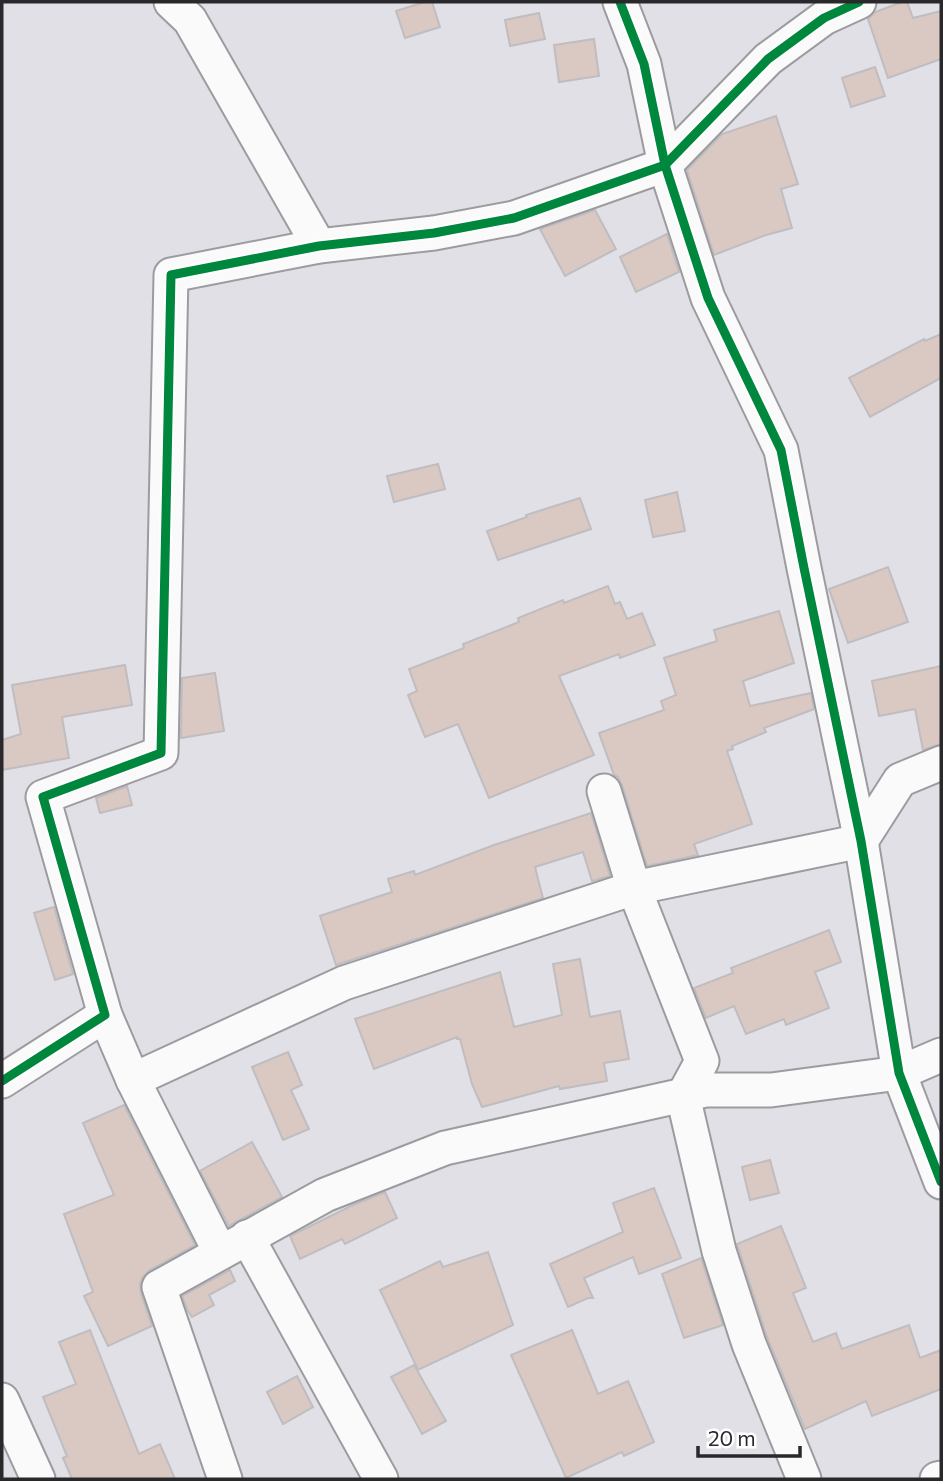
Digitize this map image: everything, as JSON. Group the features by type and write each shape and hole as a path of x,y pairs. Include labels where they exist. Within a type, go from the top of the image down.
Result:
{"street":[{"path":"171,2 190,20 319,246"},
{"path":"620,2 644,64 665,165 708,298 781,450 861,841 899,1073 941,1182"},
{"path":"381,1479 132,1080 105,1015 43,797 161,753 171,275 319,246 434,233 514,218 665,165 768,59 824,19 859,2"},
{"path":"132,1080 344,982 634,888 861,841 900,780 941,763"},
{"path":"604,791 634,888 702,1061 683,1096 719,1251 749,1344 804,1479"},
{"path":"2,1081 105,1015"},
{"path":"225,1479 159,1287 325,1195 444,1148 706,1090 771,1090 899,1073 941,1055"},
{"path":"2,1400 38,1479"}],"building":[{"path":"432,2 440,27 405,38 396,11"},
{"path":"907,2 913,18 941,11 941,59 888,78 868,19 875,12"},
{"path":"539,13 545,39 510,46 505,20"},
{"path":"594,39 599,76 559,82 554,45"},
{"path":"875,67 885,96 851,107 842,78"},
{"path":"776,116 798,184 781,189 792,228 714,255 687,170 722,134"},
{"path":"595,210 616,249 565,276 540,229"},
{"path":"667,234 679,272 636,292 620,257"},
{"path":"941,334 941,378 870,417 849,378 924,339 925,341"},
{"path":"438,464 445,489 394,502 387,476"},
{"path":"677,492 685,531 653,537 645,500"},
{"path":"580,498 591,529 498,560 487,531"},
{"path":"888,567 908,622 848,643 829,589"},
{"path":"608,586 615,604 620,602 627,619 642,613 655,645 620,658 619,654 559,676 594,755 489,798 458,724 425,737 408,695 417,691 409,669 464,648 463,644 519,622 518,618"},
{"path":"779,611 794,663 743,681 750,706 811,693 814,709 764,728 766,732 732,746 733,749 727,751 752,824 694,844 698,855 647,866 622,785 614,775 599,733 664,710 661,701 676,695 664,658 717,641 714,630"},
{"path":"125,665 132,705 62,717 69,758 2,770 2,740 21,734 12,685"},
{"path":"941,666 941,744 923,750 915,709 879,716 872,681"},
{"path":"215,673 224,731 181,738 182,678"},
{"path":"127,786 132,805 100,813 96,798"},
{"path":"591,813 610,876 592,881 583,852 535,867 543,898 336,965 320,916 392,892 388,879 414,871 415,875"},
{"path":"54,907 73,974 55,980 34,913"},
{"path":"829,930 841,962 815,972 829,1008 786,1025 784,1019 746,1034 734,1006 706,1018 694,988 733,973 731,968"},
{"path":"580,959 590,1017 620,1011 629,1059 604,1063 607,1081 560,1089 559,1086 482,1107 472,1084 460,1039 457,1037 374,1069 355,1019 500,972 514,1027 562,1015 553,964"},
{"path":"288,1052 302,1085 291,1090 309,1129 283,1140 252,1067"},
{"path":"124,1105 195,1245 150,1270 143,1277 140,1284 141,1293 152,1326 108,1346 84,1296 93,1292 64,1214 114,1195 83,1123"},
{"path":"252,1142 282,1197 229,1226 200,1171"},
{"path":"770,1160 779,1193 750,1200 742,1167"},
{"path":"654,1188 681,1258 639,1274 633,1257 584,1278 593,1298 568,1307 550,1264 623,1232 613,1203"},
{"path":"385,1192 397,1218 345,1244 342,1239 300,1259 290,1236"},
{"path":"781,1226 806,1288 793,1293 813,1342 836,1333 842,1349 909,1325 920,1358 941,1350 941,1389 872,1416 866,1401 805,1429 767,1337 737,1244"},
{"path":"488,1252 513,1325 418,1370 380,1290 440,1261 443,1267"},
{"path":"701,1258 723,1325 684,1338 662,1274"},
{"path":"230,1270 235,1281 209,1295 214,1305 192,1317 182,1296"},
{"path":"90,1330 139,1454 160,1444 175,1479 72,1479 63,1458 67,1456 43,1397 76,1384 59,1342"},
{"path":"572,1330 598,1394 628,1381 654,1442 624,1456 622,1452 566,1478 511,1355"},
{"path":"414,1365 446,1421 422,1434 391,1377"},
{"path":"297,1376 313,1407 283,1424 267,1392"}],"cycle path":[{"path":"620,2 644,64 665,165 708,298 781,450 861,841 899,1073 941,1182"},
{"path":"2,1081 105,1015 43,797 161,753 171,275 319,246 434,233 514,218 665,165 768,59 824,18 859,2"}]}
